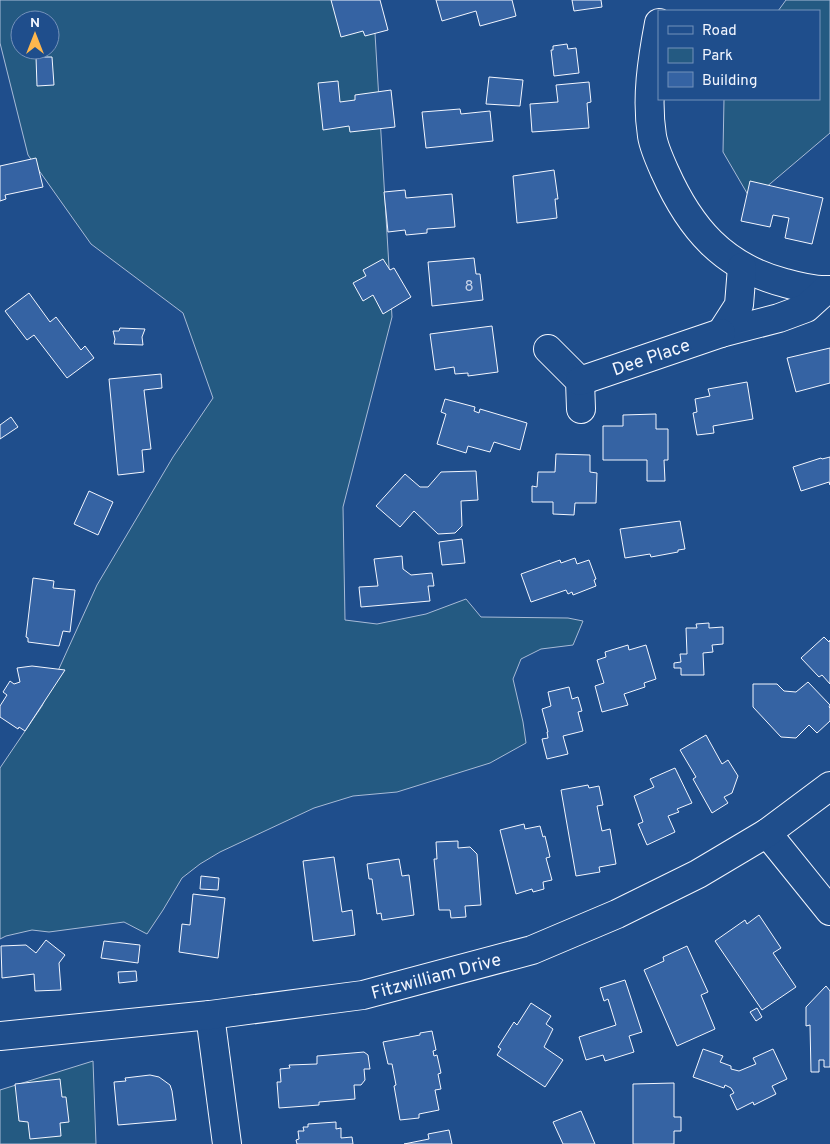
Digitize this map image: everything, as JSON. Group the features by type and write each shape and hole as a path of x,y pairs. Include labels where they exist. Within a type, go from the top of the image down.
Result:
{"street":[{"path":"658,29 648,106 652,138 670,183 684,209 702,234 723,254 742,267 774,281 802,288 828,290"},
{"path":"722,333 739,305 742,267"},
{"name":"Dee Place","path":"580,381 722,333 778,318 806,308 828,290"},
{"path":"548,348 580,381 581,410"},
{"name":"Fitzwilliam Drive","path":"0,1036 210,1015 363,995 532,950 617,914 690,878 767,833 830,786"},
{"path":"767,833 830,911"},
{"path":"210,1015 227,1144"}],"green space":[{"path":"0,0 373,0 392,317 343,507 345,620 377,624 426,614 466,599 481,617 568,618 583,621 573,645 541,649 521,659 513,679 526,743 490,763 397,792 353,796 314,808 220,852 182,878 147,934 124,922 49,932 32,930 0,939 0,768 42,706 97,585 173,457 213,398 183,313 91,244 28,155 0,43"},
{"path":"786,0 830,0 830,133 751,200 723,152 724,100 820,100 820,10 779,10"},
{"path":"93,1061 96,1144 0,1144 0,1090"}],"building":[{"path":"331,0 380,0 388,30 365,36 363,31 341,37"},
{"path":"436,0 512,0 516,16 480,26 476,11 442,21"},
{"path":"572,0 601,0 602,7 574,11"},
{"path":"567,44 568,49 576,48 579,73 554,76 551,50 553,50 553,46"},
{"path":"36,60 52,60 54,85 37,86"},
{"path":"489,77 523,80 520,106 486,104"},
{"path":"338,81 340,102 355,100 355,95 391,90 395,127 350,132 349,126 323,130 318,83"},
{"path":"589,82 591,102 587,103 589,128 532,132 530,104 558,102 556,85"},
{"path":"460,109 461,114 490,111 493,141 426,148 422,112"},
{"path":"36,158 43,187 5,195 6,199 0,201 0,166"},
{"path":"554,170 558,199 555,199 557,218 517,223 513,176"},
{"path":"750,181 823,198 812,244 785,238 789,218 773,215 770,227 741,221"},
{"path":"405,190 406,198 452,194 455,227 427,229 427,233 406,235 405,230 388,232 384,192"},
{"path":"474,258 476,274 480,274 483,300 432,306 428,262"},
{"path":"383,259 390,270 394,268 411,297 383,314 373,295 363,301 353,283 366,276 363,270"},
{"path":"29,293 50,322 56,317 81,350 85,346 94,358 67,378 34,335 27,340 5,311"},
{"path":"492,326 498,372 468,376 468,373 455,374 454,367 435,370 430,334"},
{"path":"120,328 145,329 142,337 143,345 114,344 113,331 119,331"},
{"path":"830,348 830,383 796,392 787,358"},
{"path":"161,374 162,388 144,390 151,449 142,450 144,472 118,475 109,379"},
{"path":"747,382 753,419 713,426 714,433 697,435 693,413 697,412 695,399 710,396 708,389"},
{"path":"445,399 475,407 474,411 479,413 480,409 527,423 520,450 494,442 490,452 468,446 466,453 437,444 446,414 441,412"},
{"path":"656,414 656,429 668,429 668,460 664,460 665,481 647,481 647,460 603,460 603,426 623,426 623,415"},
{"path":"11,417 18,427 0,439 0,425"},
{"path":"556,454 590,455 590,472 597,473 596,503 575,503 574,515 553,514 553,502 532,502 532,486 537,487 538,472 555,472"},
{"path":"830,457 830,485 829,482 801,491 793,467"},
{"path":"476,471 478,500 461,501 462,526 455,533 438,534 414,511 400,527 376,506 405,474 420,487 428,487 441,472"},
{"path":"89,491 113,502 98,535 74,524"},
{"path":"680,521 685,549 651,557 650,554 625,558 620,529"},
{"path":"462,539 465,563 442,565 439,542"},
{"path":"402,556 403,569 411,575 432,573 434,586 428,586 430,601 361,607 359,587 378,586 374,559"},
{"path":"575,558 577,564 589,560 596,579 594,580 596,586 573,595 572,592 568,594 566,590 531,602 521,574 560,560 561,563"},
{"path":"33,578 54,581 53,588 75,590 70,632 63,631 59,646 28,642 26,637"},
{"path":"709,623 709,628 723,627 723,644 712,645 713,652 703,653 704,675 681,675 681,668 674,668 674,663 681,662 680,654 687,654 686,628 697,628 696,624"},
{"path":"824,637 829,642 830,640 830,684 822,675 819,677 801,658"},
{"path":"628,645 629,650 646,645 656,679 644,683 645,687 624,694 628,705 602,712 595,686 604,683 597,660 606,657 605,652"},
{"path":"32,666 65,670 25,731 19,727 18,729 0,717 0,706 7,695 3,692 10,681 14,684 20,682 17,668"},
{"path":"808,682 830,705 830,721 817,733 809,725 796,738 781,737 753,707 753,684 777,684 784,691 796,692"},
{"path":"569,687 572,699 578,697 582,711 578,712 583,731 563,736 568,754 547,759 542,739 548,738 548,732 542,709 551,706 548,692"},
{"path":"706,735 722,764 728,760 738,776 732,793 724,797 728,803 712,813 693,779 696,777 680,750"},
{"path":"675,768 692,803 677,809 679,812 668,816 675,832 647,845 638,824 643,822 634,796 654,787 650,779"},
{"path":"588,785 589,788 599,786 603,805 597,806 602,831 610,829 616,864 599,867 600,872 576,876 561,790"},
{"path":"524,824 525,829 540,826 543,837 545,836 550,857 546,858 552,880 543,882 544,889 533,892 532,889 516,894 500,830"},
{"path":"458,841 458,848 470,847 477,854 481,905 465,906 466,917 451,918 450,910 439,910 434,859 437,859 436,842"},
{"path":"334,857 342,912 352,910 355,935 313,941 303,861"},
{"path":"399,859 402,876 409,875 414,915 382,920 381,913 377,914 372,879 369,879 367,864"},
{"path":"201,876 219,878 218,890 200,889"},
{"path":"193,894 225,898 218,958 179,952 182,924 190,925"},
{"path":"759,915 781,948 773,953 796,987 762,1010 715,941 745,920 747,924"},
{"path":"46,940 65,955 59,963 61,990 35,991 34,974 2,978 1,946 26,945 36,953"},
{"path":"104,941 140,945 138,963 101,958"},
{"path":"687,946 708,992 701,995 715,1029 677,1046 644,970 664,961 663,957"},
{"path":"136,971 137,981 119,983 118,972"},
{"path":"625,980 642,1032 629,1036 634,1052 605,1061 603,1055 586,1060 579,1037 616,1025 608,999 604,1001 600,988"},
{"path":"826,986 830,991 830,1067 824,1067 824,1060 819,1060 819,1072 811,1072 810,1025 806,1026 806,1007"},
{"path":"531,1003 551,1016 546,1024 553,1029 544,1047 563,1060 545,1087 497,1055 501,1049 498,1047 514,1022 517,1025"},
{"path":"757,1008 762,1017 756,1021 750,1012"},
{"path":"432,1031 436,1050 433,1051 434,1056 437,1055 441,1073 438,1074 441,1089 435,1090 439,1110 419,1114 419,1118 400,1120 392,1064 388,1064 383,1042"},
{"path":"703,1049 723,1056 720,1062 731,1066 731,1069 739,1071 756,1064 753,1058 773,1049 787,1079 772,1086 776,1094 754,1105 753,1102 737,1110 730,1095 734,1093 731,1088 725,1085 724,1088 693,1077"},
{"path":"364,1052 368,1055 370,1069 364,1069 365,1080 361,1085 354,1085 355,1099 319,1102 319,1105 279,1108 277,1082 281,1082 280,1069 290,1068 289,1065 317,1064 317,1056"},
{"path":"150,1075 159,1077 170,1085 176,1120 118,1125 114,1082 126,1081 125,1078"},
{"path":"60,1079 62,1097 66,1097 69,1122 60,1123 61,1136 30,1139 28,1122 19,1121 15,1084"},
{"path":"674,1083 674,1117 681,1117 681,1131 674,1131 674,1144 633,1144 633,1084"},
{"path":"581,1111 595,1144 563,1144 553,1122"},
{"path":"336,1122 336,1129 341,1128 341,1138 352,1137 353,1144 297,1144 296,1140 299,1139 298,1131 304,1131 303,1127 308,1127 308,1124"},
{"path":"449,1130 452,1144 404,1144 429,1139 428,1134"}]}
